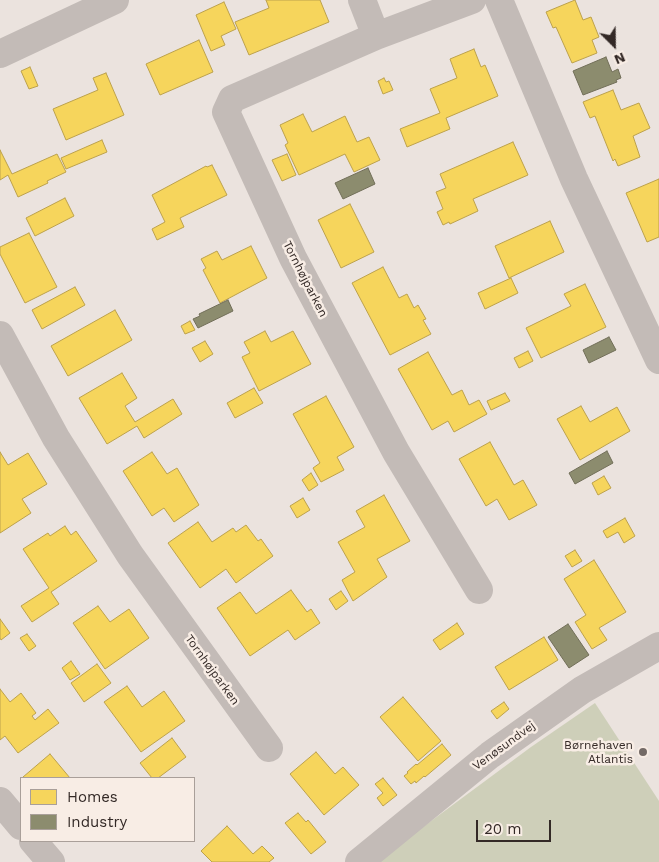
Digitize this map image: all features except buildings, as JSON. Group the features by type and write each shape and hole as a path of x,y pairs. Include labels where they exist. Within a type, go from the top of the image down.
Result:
{"street":[{"path":"0,54 115,0"},
{"path":"362,0 376,36"},
{"name":"Tornhøjparken","path":"472,0 376,36 232,99 226,112 293,258 391,443 479,590"},
{"path":"499,0 574,178 659,360"},
{"name":"Tornhøjparken","path":"0,335 56,438 130,555 269,748"},
{"name":"Venøsundvej","path":"359,862 490,755 582,690 659,646"},
{"path":"0,801 20,825"},
{"path":"35,842 51,862"}],"green space":[{"path":"595,703 659,801 659,862 380,862 396,847 531,747"}],"place":[{"name":"Børnehaven Atlantis","path":"643,752"}]}
